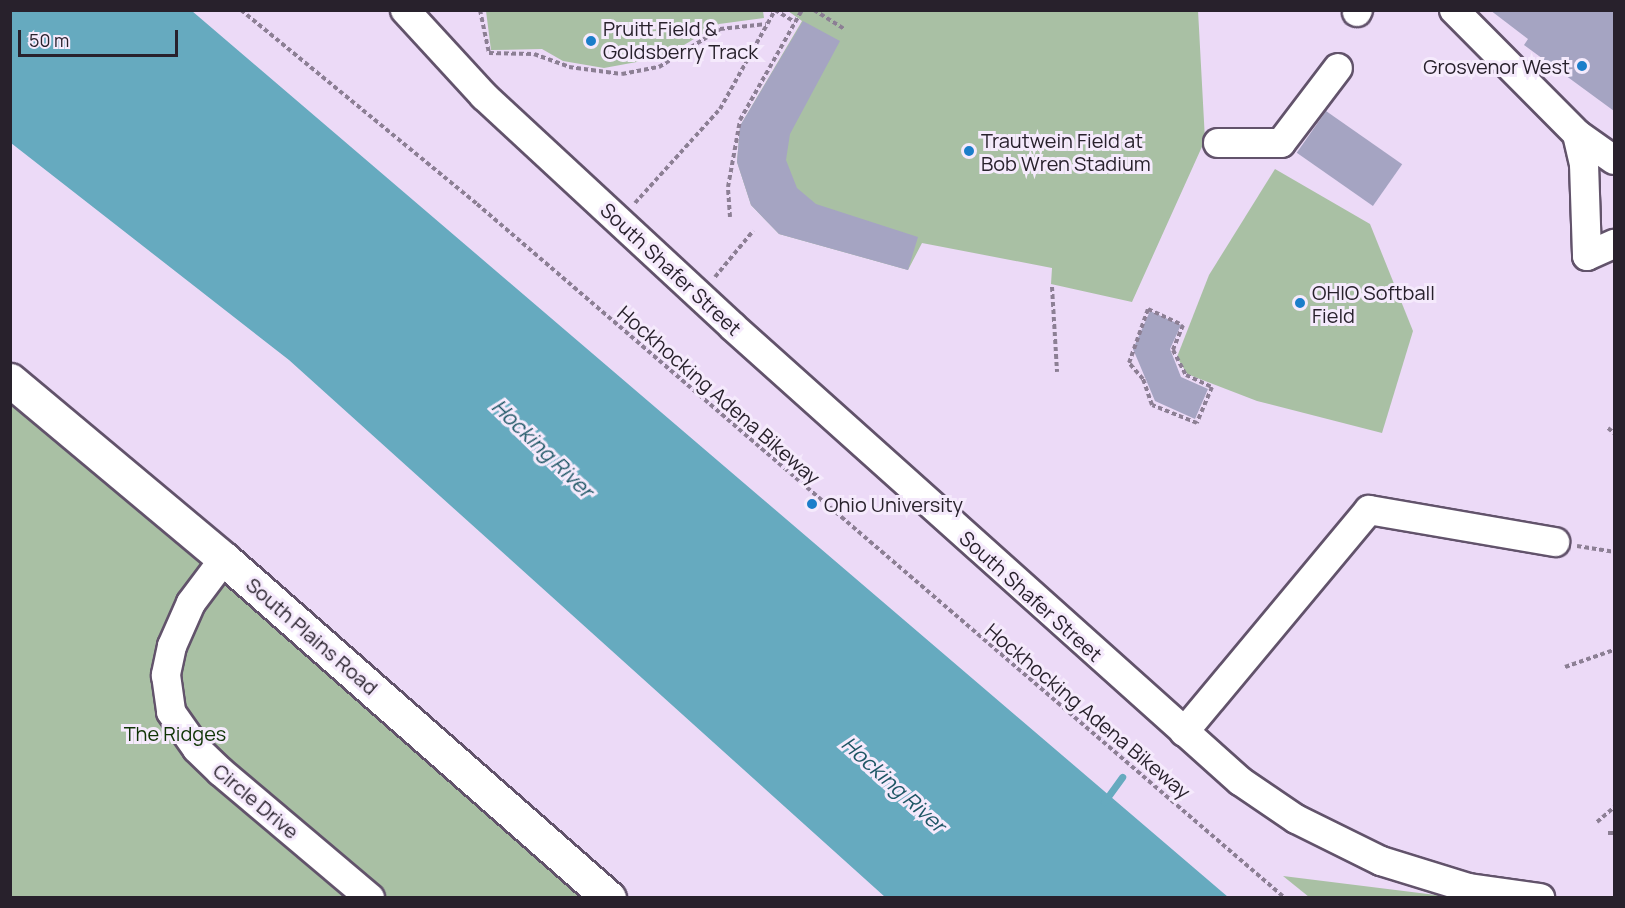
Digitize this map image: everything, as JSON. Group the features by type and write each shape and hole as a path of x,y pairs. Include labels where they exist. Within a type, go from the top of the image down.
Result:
{"main road":[{"name":"South Plains Road","path":"10,380 225,559 609,897"}],"street":[{"name":"South Shafer Street","path":"405,10 518,128 1240,781 1341,843 1421,875 1532,897"},
{"path":"1454,10 1577,134 1614,160"},
{"path":"1218,143 1281,142 1338,68"},
{"path":"1577,134 1584,164 1587,256 1614,244"},
{"path":"1184,732 1369,510 1555,542"},
{"name":"Circle Drive","path":"225,559 191,603 172,646 166,675 171,712 197,750 370,897"}],"path":[{"name":"Hockhocking Adena Bikeway","path":"241,10 477,204 1285,897"},
{"path":"480,10 489,53 534,54 569,67 622,74 659,67 720,29 766,24"},
{"path":"632,206 720,109 775,10 795,22"},
{"path":"730,217 728,187 740,120 802,10"},
{"path":"814,10 845,29"},
{"path":"713,279 753,231"},
{"path":"1052,287 1057,372"},
{"path":"1148,309 1183,325 1173,350 1186,375 1212,387 1197,423 1152,405 1143,379 1127,364 1148,309"},
{"path":"1608,428 1614,432"},
{"path":"1555,542 1614,552"},
{"path":"1566,667 1614,650"},
{"path":"1598,822 1614,807"},
{"path":"1608,833 1614,833"}],"green space":[{"name":"Trautwein Field at Bob Wren Stadium","path":"1198,10 1205,140 1132,302 1051,284 1052,268 922,243 908,270 779,234 751,205 737,162 740,126 802,21 788,11"},
{"name":"Pruitt Field & Goldsberry Track","path":"486,11 763,11 764,18 719,24 664,57 604,68 563,61 542,49 491,50"},
{"name":"OHIO Softball Field","path":"1275,169 1370,224 1413,331 1382,433 1257,401 1187,374 1177,357 1209,275"},
{"name":"The Ridges","path":"10,380 609,897 11,897"},
{"path":"1283,876 1452,897 1309,897"}],"water":[{"name":"Hocking River","path":"11,10 192,11 1228,897 885,897 289,360 11,143"}],"building":[{"name":"Grosvenor West","path":"1490,10 1614,10 1614,111 1524,45 1528,39"},
{"path":"803,21 840,41 790,134 786,160 797,188 816,204 918,237 908,270 779,234 751,205 737,162 740,126"},
{"path":"1326,111 1402,164 1373,206 1297,153"},
{"path":"1150,311 1181,325 1170,349 1181,377 1208,389 1195,419 1155,401 1133,349"}],"waterway":[{"path":"1104,802 1122,777"}],"place":[{"name":"Pruitt Field & Goldsberry Track","path":"591,41"},
{"name":"Grosvenor West","path":"1582,66"},
{"name":"Trautwein Field at Bob Wren Stadium","path":"969,151"},
{"name":"OHIO Softball Field","path":"1300,303"},
{"name":"Ohio University","path":"812,504"}]}
